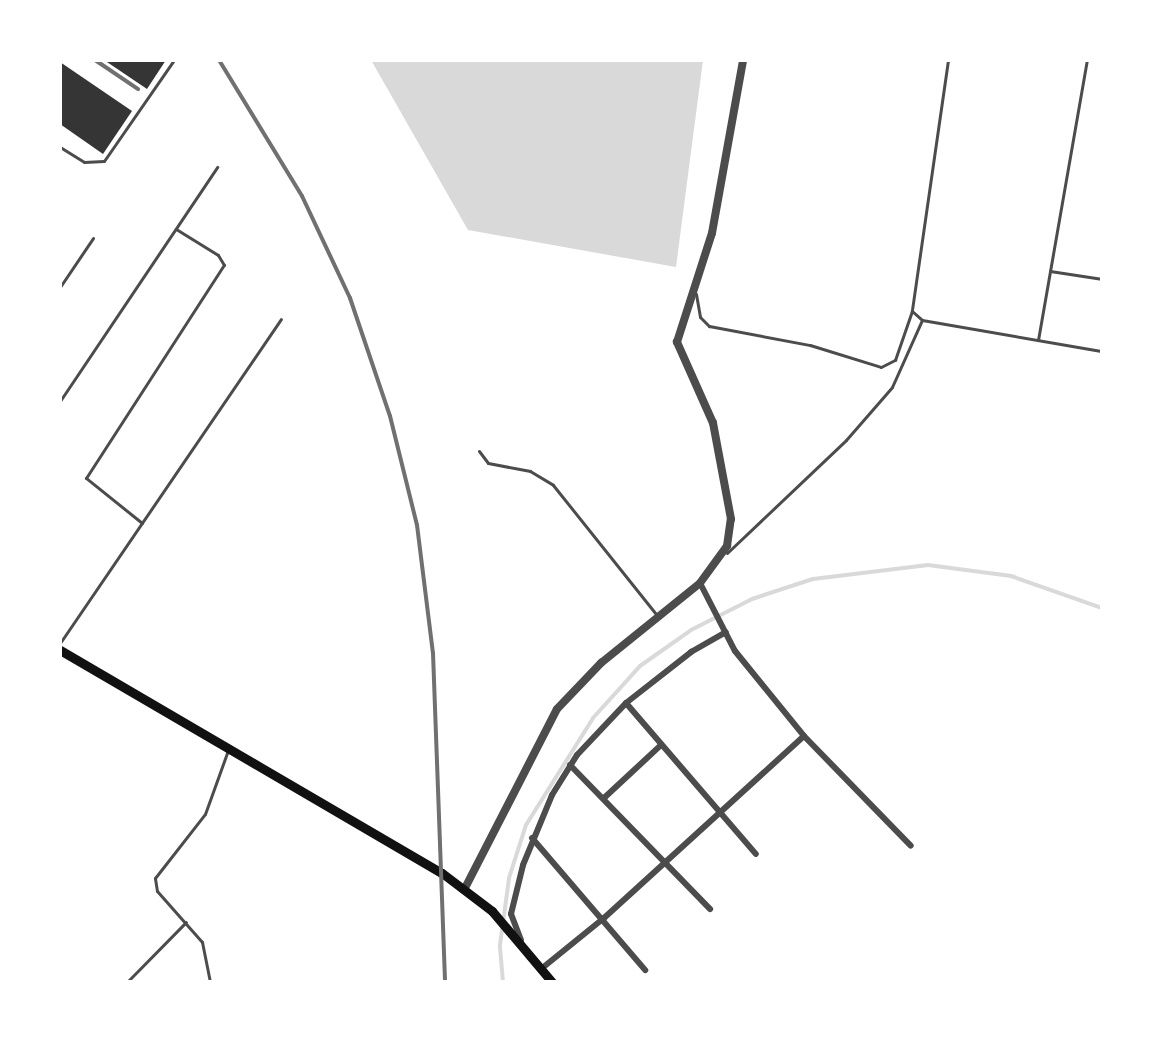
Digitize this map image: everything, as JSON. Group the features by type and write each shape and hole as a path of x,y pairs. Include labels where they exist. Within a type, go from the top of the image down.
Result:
{"main road":[{"path":"60,650 464,890 492,911 552,982"}],"street":[{"path":"464,890 557,709 601,663 700,583 724,555 731,519 720,451 704,398 677,342 712,233 743,60"},
{"path":"700,583 726,632 804,736 911,846"},
{"path":"526,949 511,914 532,838 570,765 626,703 691,652 726,632"},
{"path":"626,703 756,854"},
{"path":"541,969 604,918 804,736"},
{"path":"604,798 661,745"},
{"path":"570,765 710,909"},
{"path":"532,838 604,918 645,970"}],"lane":[{"path":"60,147 84,162 104,161 174,60"},
{"path":"695,286 700,317 709,326 810,345 881,367 895,360 912,311 948,60"},
{"path":"1038,340 1087,60"},
{"path":"60,401 217,167"},
{"path":"143,524 86,478 224,265 218,255 176,229"},
{"path":"60,287 93,238"},
{"path":"1050,271 1102,279"},
{"path":"912,311 922,320 1102,351"},
{"path":"60,643 281,319"},
{"path":"724,555 846,440 892,387 922,320"},
{"path":"479,451 488,463 530,471 553,485 659,617"},
{"path":"210,982 207,955 187,921 157,891 155,878 205,814 228,750"},
{"path":"127,982 187,921"}],"shaded area":[{"path":"371,60 703,60 676,267 468,230"}],"building":[{"path":"104,60 166,60 147,89"},
{"path":"60,62 132,111 103,154 60,124"}],"waterway":[{"path":"503,982 500,945 509,878 526,825 593,718 640,666 691,630 752,599 813,579 928,565 1011,576 1102,608"}],"railway":[{"path":"95,60 138,89"},
{"path":"219,60 302,196 350,298 390,416 417,525 433,653 445,982"}]}
